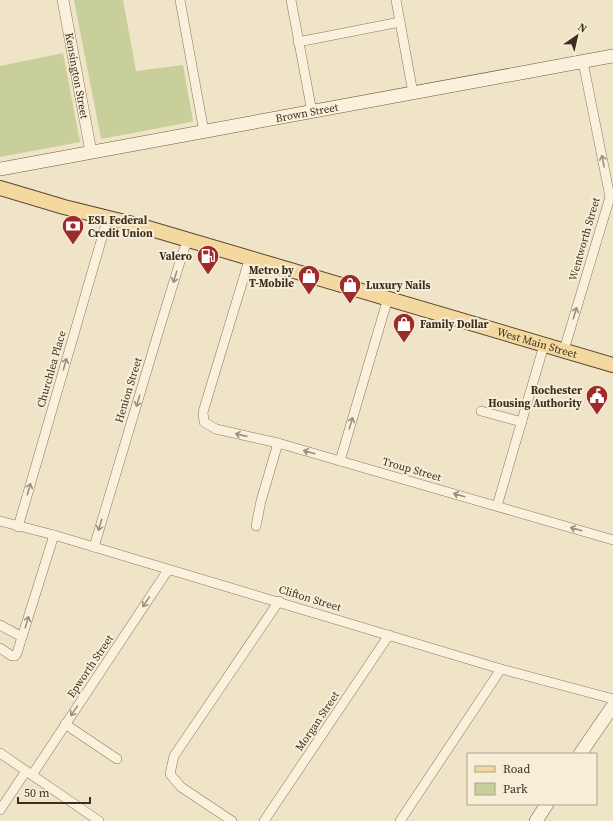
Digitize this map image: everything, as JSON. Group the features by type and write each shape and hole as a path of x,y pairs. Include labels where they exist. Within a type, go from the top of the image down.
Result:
{"main road":[{"name":"Brown Street","path":"0,169 613,56"},
{"name":"West Main Street","path":"0,188 64,207 108,217 188,240 613,365"},
{"path":"581,753 613,706"},
{"path":"536,821 546,805"}],"street":[{"name":"Kensington Street","path":"63,0 91,152"},
{"path":"180,0 204,132"},
{"path":"290,0 312,112"},
{"path":"396,0 413,93"},
{"path":"298,42 400,22"},
{"name":"Wentworth Street","path":"564,350 611,198 583,62"},
{"name":"Churchlea Place","path":"18,527 108,217"},
{"name":"Henion Street","path":"94,547 159,330 188,240"},
{"name":"Troup Street","path":"250,258 203,412 204,422 216,429 278,443 613,540"},
{"path":"340,461 388,298"},
{"path":"497,506 544,345"},
{"path":"481,411 522,422"},
{"path":"256,526 261,502 278,443"},
{"name":"Clifton Street","path":"0,521 18,527 54,535 168,570 279,601 502,669 613,699"},
{"path":"0,648 12,656 15,656 17,653 54,535"},
{"name":"Epworth Street","path":"0,810 65,724 168,570"},
{"path":"232,821 181,786 170,774 174,756 279,601"},
{"path":"0,625 22,636"},
{"name":"Morgan Street","path":"264,821 389,634"},
{"path":"400,821 502,669"},
{"path":"65,724 117,759"},
{"path":"0,754 99,821"}],"green space":[{"path":"74,0 123,0 136,71 183,65 193,121 101,139"},
{"path":"63,53 80,142 0,157 0,66"}],"place":[{"name":"ESL Federal Credit Union","path":"73,246"},
{"name":"Valero","path":"208,276"},
{"name":"Metro by T-Mobile","path":"309,296"},
{"name":"Luxury Nails","path":"350,304"},
{"name":"Family Dollar","path":"404,344"},
{"name":"Rochester Housing Authority","path":"597,416"}]}
